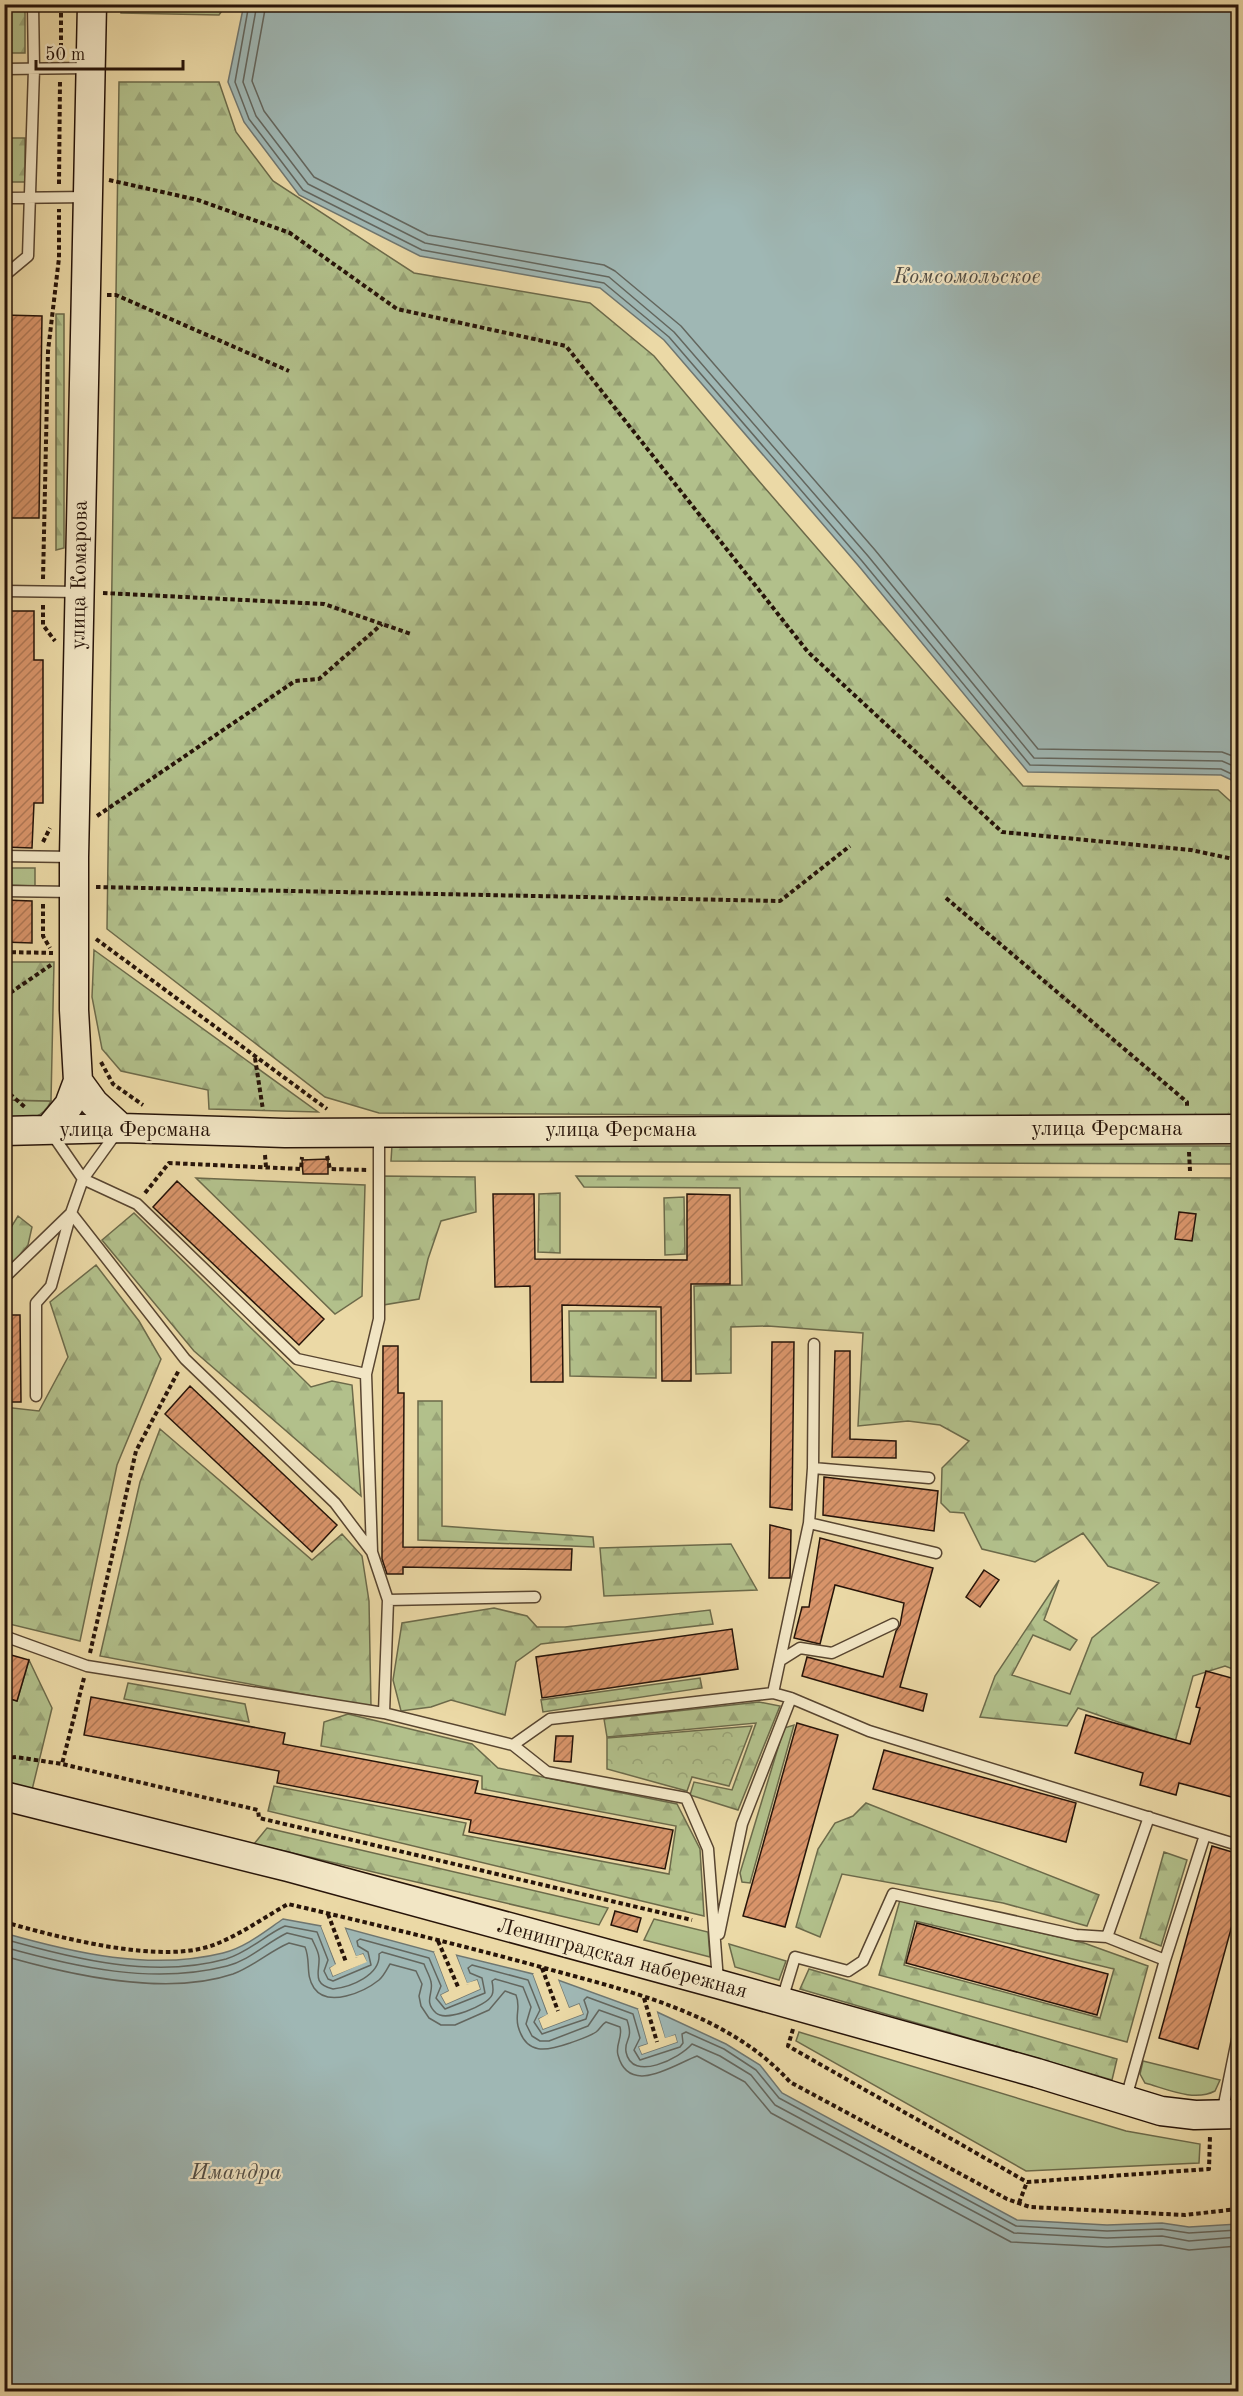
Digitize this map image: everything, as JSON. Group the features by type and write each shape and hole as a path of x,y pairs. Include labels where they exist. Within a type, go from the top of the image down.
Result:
{"street":[{"name":"улица Комарова","path":"78,1081 74,1010 82,890 74,857 91,592 98,189 92,68 92,4"},
{"path":"39,1120 69,1105 78,1081"},
{"path":"78,1081 94,1103 121,1128"},
{"name":"улица Ферсмана","path":"4,1131 39,1120 121,1128 265,1132 1239,1129"},
{"name":"Ленинградская набережная","path":"4,1796 288,1867 718,1984 787,2014 1037,2073 1125,2102 1161,2111 1195,2115 1224,2122"}],"lane":[{"path":"4,276 28,256 28,198 34,69 33,4"},
{"path":"4,69 92,68"},
{"path":"4,198 28,198 98,189"},
{"path":"4,591 91,592"},
{"path":"4,856 74,857"},
{"path":"4,891 82,890"},
{"path":"39,1120 83,1179 137,1204 297,1359 366,1374"},
{"path":"36,1396 36,1303 51,1286 83,1179 121,1128"},
{"path":"379,1131 379,1319 366,1374 372,1552 388,1600 384,1713"},
{"path":"4,1278 71,1213"},
{"path":"71,1213 185,1359 335,1503 372,1552"},
{"path":"773,1692 809,1523 813,1468 814,1344"},
{"path":"813,1468 929,1478"},
{"path":"809,1523 936,1553"},
{"path":"388,1600 535,1597"},
{"path":"781,1660 800,1648 832,1653 893,1623"},
{"path":"4,1636 87,1666 384,1713 513,1745 547,1772 686,1798 708,1849 717,1946 718,1984"},
{"path":"513,1745 550,1719 773,1692 870,1731 1239,1845"},
{"path":"717,1946 742,1824 791,1698"},
{"path":"1107,1937 1149,1817"},
{"path":"1125,2102 1165,1960 1205,1835"},
{"path":"787,2014 795,1957 848,1971 863,1961 893,1894 1076,1935 1107,1937 1165,1960"},
{"path":"1224,2122 1239,2035"}],"path":[{"path":"98,189 198,200 290,233 397,309 566,346 808,652 1002,832 1191,850 1239,860"},
{"path":"103,295 116,295 289,371"},
{"path":"91,592 324,604 411,634"},
{"path":"107,808 295,681 319,679 382,624"},
{"path":"82,890 780,901 850,846"},
{"path":"946,898 1187,1102 1190,1171"},
{"path":"88,933 330,1111"},
{"path":"4,952 54,953"},
{"path":"4,997 54,962"},
{"path":"99,1058 113,1084 144,1106 152,1108"},
{"path":"255,1058 265,1132 266,1167"},
{"path":"4,1089 39,1120"},
{"path":"137,1204 169,1163 301,1169 300,1157 310,1156"},
{"path":"320,1156 329,1156 330,1170 379,1170"},
{"path":"62,1764 136,1451 185,1359"},
{"path":"4,1758 16,1757 62,1764 258,1810 259,1818 692,1920"},
{"path":"4,1922 103,1946 136,1950 183,1950 215,1945 288,1904 327,1913 542,1968 681,2010 752,2049 778,2069 790,2082 1029,2207 1185,2215 1239,2209"},
{"path":"327,1913 346,1962"},
{"path":"438,1940 459,1989"},
{"path":"542,1968 558,2011"},
{"path":"644,1997 657,2042"},
{"path":"787,2014 788,2046 1027,2182 1209,2169 1224,2122"},
{"path":"1019,2203 1027,2182"}],"green space":[{"path":"121,4 226,5 219,15 121,13"},
{"path":"5,9 25,9 25,53 5,53"},
{"path":"119,82 219,82 236,132 273,181 414,273 590,303 654,356 758,480 1023,786 1218,790 1238,808 1238,1118 379,1113 325,1097 107,929"},
{"path":"4,138 25,138 25,182 5,182"},
{"path":"56,314 64,314 64,548 56,550"},
{"path":"5,868 35,868 35,886 5,885"},
{"path":"94,950 318,1112 209,1109 208,1090 121,1071 102,1049 92,997"},
{"path":"5,962 54,962 51,1101 5,1100"},
{"path":"5,1100 51,1101 42,1113 32,1118 5,1119"},
{"path":"392,1145 1238,1146 1238,1164 391,1161"},
{"path":"382,1176 475,1177 476,1212 441,1221 428,1259 419,1299 383,1305"},
{"path":"576,1176 1238,1178 1238,1671 1225,1666 1193,1676 1175,1742 1078,1708 1067,1726 980,1717 995,1676 1059,1580 1044,1620 1077,1640 1070,1650 1033,1635 1012,1675 1070,1694 1092,1638 1159,1583 1108,1566 1083,1533 1035,1562 982,1549 964,1513 950,1512 941,1503 942,1468 969,1441 940,1425 908,1421 858,1426 863,1333 768,1326 731,1327 731,1373 696,1374 694,1286 742,1285 740,1188 584,1187"},
{"path":"196,1178 365,1185 362,1296 335,1314"},
{"path":"560,1193 560,1253 538,1252 539,1194"},
{"path":"684,1197 685,1254 665,1255 664,1198"},
{"path":"134,1213 311,1387 332,1381 352,1385 361,1496 194,1351 102,1240"},
{"path":"18,1216 32,1227 28,1245 5,1274 5,1237"},
{"path":"96,1265 139,1321 161,1359 117,1465 80,1641 5,1623 4,1407 39,1411 68,1357 50,1302"},
{"path":"569,1311 656,1311 656,1378 570,1376"},
{"path":"418,1401 442,1401 442,1526 593,1537 594,1547 418,1540"},
{"path":"160,1429 312,1560 342,1534 362,1556 369,1601 371,1707 100,1656 140,1482"},
{"path":"731,1544 757,1590 604,1596 600,1548"},
{"path":"494,1608 527,1616 537,1627 565,1627 710,1610 713,1624 541,1644 516,1662 505,1715 451,1700 431,1707 401,1711 393,1680 402,1623"},
{"path":"29,1660 52,1708 31,1794 5,1787 4,1697 17,1701"},
{"path":"700,1678 702,1688 543,1712 541,1700"},
{"path":"128,1683 245,1704 249,1722 124,1699"},
{"path":"759,1702 780,1706 738,1810 690,1795 694,1782 732,1790 756,1723 607,1737 604,1719"},
{"path":"348,1714 472,1744 498,1768 677,1804 700,1849 704,1916 268,1811 274,1786 466,1823 463,1835 669,1874 676,1826 482,1789 482,1776 321,1746 324,1722"},
{"path":"794,1725 750,1883 742,1882 740,1873 784,1728"},
{"path":"752,1726 729,1786 692,1777 687,1791 607,1769 607,1738"},
{"path":"866,1803 1099,1895 1087,1926 1003,1903 842,1874 820,1937 796,1927 818,1849 835,1823 853,1816"},
{"path":"267,1828 608,1908 599,1925 254,1844"},
{"path":"1164,1852 1187,1860 1161,1946 1140,1938"},
{"path":"900,1900 1084,1943 1148,1966 1127,2042 879,1975","holes":["915,1921 1114,1969 1100,2018 904,1965"]},
{"path":"654,1919 708,1932 710,1957 644,1940"},
{"path":"729,1944 786,1961 779,1980 735,1967"},
{"path":"809,1969 1117,2059 1112,2080 800,1989"},
{"path":"799,2032 1126,2131 1200,2144 1199,2163 1026,2171 796,2041"},
{"path":"1143,2061 1220,2080 1215,2091 1207,2094 1180,2093 1145,2083 1140,2074"}],"water":[{"name":"Комсомольское","path":"244,4 1238,5 1238,783 1221,775 1028,772 858,565 664,340 600,288 420,256 299,195 244,122 228,82"},
{"name":"Имандра","path":"283,1919 321,1926 336,1965 330,1968 333,1976 366,1961 363,1954 356,1957 345,1928 434,1952 449,1991 441,1995 446,2004 480,1989 477,1980 467,1984 456,1955 533,1974 548,2015 539,2019 543,2029 583,2014 579,2004 569,2008 558,1980 638,2009 648,2044 639,2047 642,2054 677,2042 675,2035 665,2039 657,2012 726,2044 760,2065 782,2093 1017,2220 1107,2225 1162,2223 1189,2227 1238,2224 1238,2391 5,2391 4,1933 85,1953 141,1960 168,1960 223,1953 254,1939"}],"pier":[{"path":"324,1925 339,1964 333,1969 335,1972 363,1960 361,1957 353,1958 342,1929 344,1926 356,1956 363,1954 367,1962 333,1976 330,1968 336,1964 321,1926"},
{"path":"437,1951 452,1991 445,1996 447,2000 476,1988 475,1984 465,1985 453,1956 455,1953 467,1983 477,1980 480,1989 446,2004 441,1995 449,1991 434,1952"},
{"path":"533,1974 536,1974 551,2014 543,2020 545,2025 579,2012 577,2008 566,2010 555,1981 557,1977 569,2008 579,2004 583,2014 543,2029 539,2019 548,2014"},
{"path":"640,2008 651,2044 643,2051 674,2040 662,2040 654,2013 656,2009 665,2038 675,2035 677,2042 642,2054 639,2047 648,2044 638,2009"}],"building":[{"path":"4,315 42,316 39,518 4,518"},
{"path":"4,611 34,611 34,660 43,660 43,803 34,803 32,848 4,847"},
{"path":"4,900 32,901 32,943 4,942"},
{"path":"328,1159 328,1174 303,1174 302,1160"},
{"path":"177,1181 324,1319 299,1345 153,1207"},
{"path":"493,1194 534,1194 535,1259 687,1260 687,1194 730,1195 730,1284 691,1284 691,1381 662,1381 661,1307 562,1305 563,1382 531,1382 530,1286 495,1287"},
{"path":"1179,1212 1196,1214 1192,1241 1175,1239"},
{"path":"4,1315 20,1315 21,1402 4,1402"},
{"path":"772,1342 794,1342 792,1510 770,1507"},
{"path":"383,1346 398,1346 398,1393 404,1393 403,1547 572,1549 571,1570 403,1567 403,1574 387,1574 382,1559"},
{"path":"835,1351 850,1351 850,1439 896,1441 896,1458 832,1457"},
{"path":"190,1386 337,1525 312,1552 165,1414"},
{"path":"824,1477 938,1491 934,1531 823,1515"},
{"path":"770,1525 791,1530 790,1578 769,1578"},
{"path":"820,1538 933,1568 900,1687 927,1694 923,1711 802,1676 807,1657 883,1677 896,1631 900,1625 904,1603 835,1585 820,1644 794,1638 802,1607 809,1607"},
{"path":"984,1570 999,1580 980,1607 966,1597"},
{"path":"732,1629 738,1669 542,1698 536,1657"},
{"path":"4,1653 29,1660 17,1701 4,1697"},
{"path":"1206,1671 1239,1680 1239,1799 1179,1783 1176,1795 1140,1785 1143,1773 1075,1753 1086,1715 1190,1744 1200,1708 1196,1707"},
{"path":"91,1697 285,1733 283,1744 478,1781 475,1793 673,1830 665,1869 469,1832 471,1820 277,1783 279,1771 84,1735"},
{"path":"797,1723 838,1735 785,1927 743,1916"},
{"path":"556,1736 573,1736 571,1762 554,1761"},
{"path":"884,1750 1076,1803 1066,1842 873,1789"},
{"path":"1212,1846 1239,1854 1239,1900 1198,2049 1159,2038"},
{"path":"615,1911 641,1918 637,1932 611,1925"},
{"path":"917,1923 1108,1974 1097,2015 906,1963"}]}
